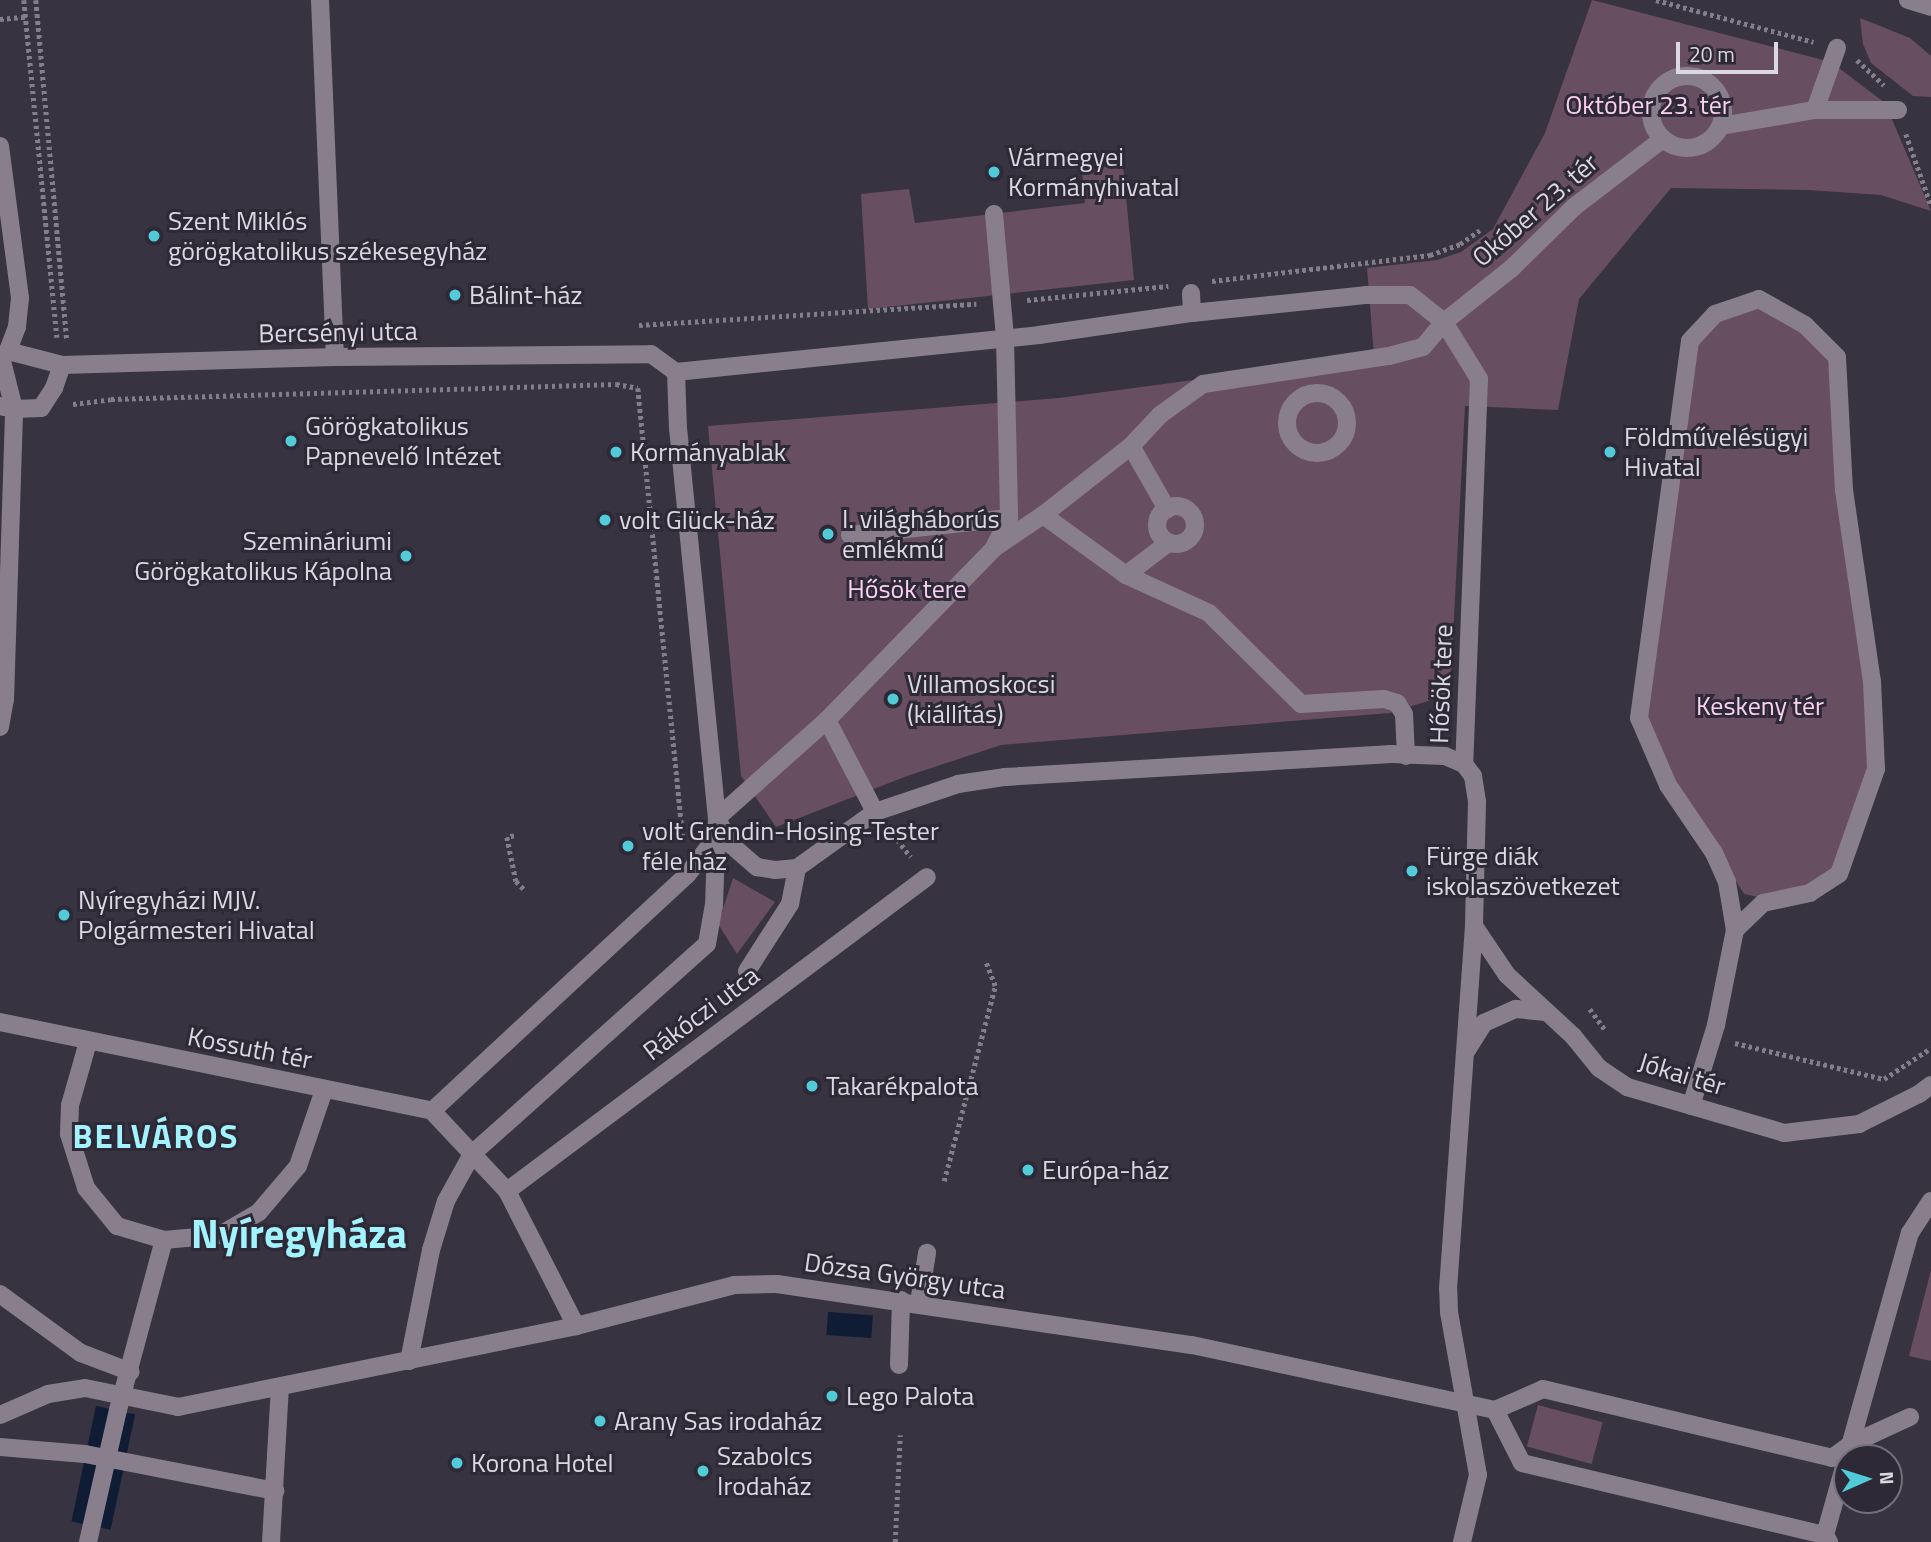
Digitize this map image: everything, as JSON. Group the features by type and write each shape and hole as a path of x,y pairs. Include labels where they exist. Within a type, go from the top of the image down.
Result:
{"street":[{"path":"320,0 335,357"},
{"path":"1908,0 1931,7"},
{"path":"1815,110 1837,48"},
{"path":"1685,75 1708,82 1717,90 1724,113 1721,126 1706,143 1696,147 1673,146 1663,139 1651,118 1655,94 1663,85 1685,75"},
{"path":"1721,126 1815,110 1898,110"},
{"name":"Okóber 23. tér","path":"994,548 1043,515 1131,446 1160,415 1203,384 1389,356 1423,347 1444,322 1512,268 1574,207 1663,139"},
{"path":"0,146 20,298 17,327 3,356 7,408 5,700 0,727"},
{"path":"576,1326 507,1191 432,1111 687,875 717,827 827,720 994,548 1009,518 1005,338 994,214"},
{"path":"1192,313 1195,288"},
{"name":"Hősök tere","path":"676,372 1005,338 1192,313 1365,296 1410,295 1444,322 1479,379 1464,764 1445,755 1406,756 1004,777 958,784 876,811 797,868"},
{"path":"1692,1106 1712,1038 1735,930 1727,882 1714,853 1668,785 1639,718 1690,341 1715,314 1759,299 1805,325 1837,357 1844,490 1872,681 1876,769 1839,874 1810,893 1763,903 1735,930"},
{"name":"Bercsényi utca","path":"3,356 62,365 335,357 651,354 676,372"},
{"path":"7,408 41,408 54,388 62,365"},
{"path":"1312,368 1313,393"},
{"path":"410,1361 431,1250 442,1213 472,1154 707,944 714,906 717,827 678,428 676,372"},
{"path":"1131,446 1167,509"},
{"path":"1126,575 1168,543 1187,542 1196,526 1187,509 1175,506 1160,515 1157,528 1168,543"},
{"path":"1043,515 1126,575 1209,613 1301,704 1384,699 1397,704 1404,714 1406,756"},
{"path":"850,535 1009,518"},
{"path":"827,720 876,811"},
{"path":"1462,1542 1478,1475 1449,1312 1448,1289 1474,926 1477,802 1473,776 1464,764"},
{"path":"717,827 729,843 757,867 775,870 797,868 790,904 747,971"},
{"name":"Rákóczi utca","path":"507,1191 927,877"},
{"name":"Jókai tér","path":"1474,926 1507,975 1573,1036 1599,1068 1627,1087 1784,1133 1859,1124 1927,1091"},
{"path":"1465,1053 1484,1023 1516,1010 1546,1012"},
{"name":"Kossuth tér","path":"0,1022 432,1111"},
{"path":"88,1042 70,1105 69,1134 86,1188 117,1226 164,1240 220,1235 259,1212 298,1166 324,1090"},
{"path":"1851,1444 1910,1233 1931,1201"},
{"path":"88,1542 106,1459 164,1240"},
{"path":"919,1303 927,1253"},
{"name":"Dózsa György utca","path":"280,1387 576,1326 734,1285 777,1284 901,1300 1192,1345 1495,1410"},
{"path":"0,1294 81,1353 131,1372"},
{"path":"900,1366 901,1300"},
{"path":"0,1415 48,1394 85,1388 178,1408 280,1387 271,1542"},
{"path":"1833,1457 1543,1389 1495,1410 1522,1463 1825,1540 1833,1510"},
{"path":"1851,1444 1910,1417"},
{"path":"0,1447 85,1454 275,1491"}],"path":[{"path":"24,0 62,365"},
{"path":"36,0 68,338 62,365"},
{"path":"1656,0 1837,48 1876,75 1898,110 1931,205"},
{"path":"0,19 25,17"},
{"path":"1195,288 1430,255 1460,244 1480,230"},
{"path":"630,326 1002,302 1171,286"},
{"path":"41,408 111,399 615,384 638,388 687,875"},
{"path":"876,811 927,877"},
{"path":"514,836 507,837 516,881 524,890"},
{"path":"944,1181 995,986 986,962"},
{"path":"1590,1009 1611,1038"},
{"path":"1712,1038 1884,1079 1931,1048"},
{"path":"895,1542 900,1435"}],"green space":[{"name":"Hősök tere","path":"1592,0 1831,62 1885,103 1931,211 1881,195 1808,190 1671,188 1579,299 1558,410 1465,406 1450,694 1390,713 1001,745 907,776 776,827 741,776 708,426 1059,398 1374,356 1367,268 1437,260 1461,252 1493,229 1545,133"},
{"path":"1860,18 1910,38 1931,56 1931,97 1913,96 1871,63 1863,44"},
{"path":"1123,165 1134,280 868,309 861,194 909,189 915,223 1085,203 1082,169"},
{"name":"Keskeny tér","path":"1759,304 1804,332 1828,361 1866,682 1870,770 1835,870 1808,889 1763,898 1744,894 1675,783 1647,717 1696,345 1717,320"},
{"path":"733,878 775,902 737,954 718,924"},
{"path":"1931,1270 1931,1361 1909,1356"},
{"path":"1538,1405 1603,1422 1592,1464 1527,1447"}],"water":[{"path":"828,1312 873,1315 871,1338 826,1335"},
{"path":"96,1406 135,1414 111,1530 71,1521"}],"place":[{"name":"Vármegyei Kormányhivatal","path":"994,172"},
{"name":"Szent Miklós görögkatolikus székesegyház","path":"154,236"},
{"name":"Bálint-ház","path":"455,295"},
{"name":"Görögkatolikus Papnevelő Intézet","path":"291,441"},
{"name":"Kormányablak","path":"616,452"},
{"name":"Földművelésügyi Hivatal","path":"1610,452"},
{"name":"volt Glück-ház","path":"605,520"},
{"name":"I. világháborús emlékmű","path":"828,534"},
{"name":"Szemináriumi Görögkatolikus Kápolna","path":"406,556"},
{"name":"Villamoskocsi (kiállítás)","path":"893,699"},
{"name":"volt Grendin-Hosing-Tester féle ház","path":"628,846"},
{"name":"Fürge diák iskolaszövetkezet","path":"1412,871"},
{"name":"Nyíregyházi MJV. Polgármesteri Hivatal","path":"64,915"},
{"name":"Takarékpalota","path":"812,1086"},
{"name":"Európa-ház","path":"1028,1170"},
{"name":"Lego Palota","path":"832,1396"},
{"name":"Arany Sas irodaház","path":"600,1421"},
{"name":"Korona Hotel","path":"457,1463"},
{"name":"Szabolcs Irodaház","path":"703,1471"}],"district":[{"name":"BELVÁROS","path":"156,1137"},
{"name":"Nyíregyháza","path":"299,1234"}],"park label":[{"name":"Október 23. tér","path":"1648,105"}]}
